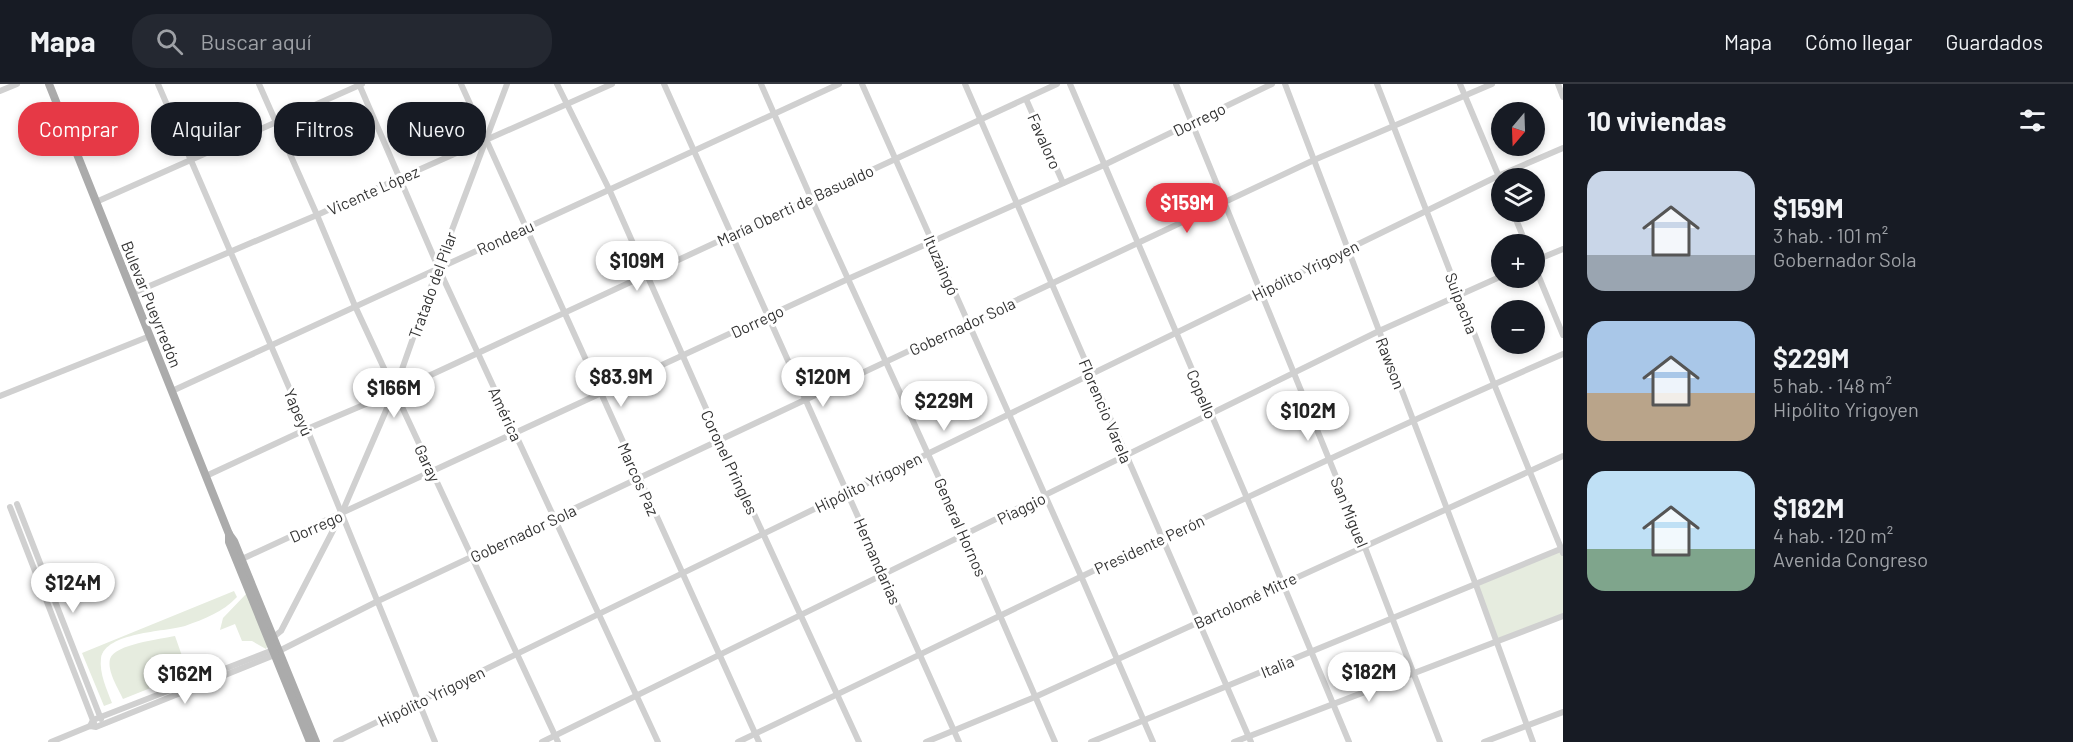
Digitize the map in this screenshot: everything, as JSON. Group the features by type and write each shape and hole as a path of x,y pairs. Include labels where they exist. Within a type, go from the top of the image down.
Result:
{"main road":[{"name":"Bulevar Pueyrredón","path":"49,84 229,534 242,559 310,742"},
{"name":"Bulevar Pueyrredón","path":"229,534 229,542 271,639"},
{"name":"Bulevar Pueyrredón","path":"276,653 316,742"}],"street":[{"path":"0,91 17,84"},
{"name":"Yapeyú","path":"158,84 307,429 435,742"},
{"name":"Garay","path":"259,84 274,118"},
{"path":"322,102 361,84"},
{"name":"América","path":"361,84 438,267 658,742"},
{"name":"Marcos Paz","path":"461,84 469,102"},
{"name":"Tratado del Pilar","path":"486,138 507,84"},
{"name":"Coronel Pringles","path":"557,84 609,189 682,357 859,742"},
{"name":"Vicente López","path":"486,141 612,84"},
{"name":"Hernandarias","path":"664,84 959,742"},
{"name":"General Hornos","path":"761,84 965,535 1055,742"},
{"name":"Rondeau","path":"172,391 839,84"},
{"name":"Ituzaingó","path":"862,84 1081,576 1152,742"},
{"name":"Florencio Varela","path":"965,84 1250,739"},
{"name":"María Oberti de Basualdo","path":"206,476 394,392 1057,84"},
{"name":"Copello","path":"1070,84 1247,498 1348,742"},
{"name":"San Miguel","path":"1176,84 1364,545 1440,742"},
{"name":"Dorrego","path":"242,559 848,279 1104,165 1272,84"},
{"name":"Rawson","path":"1285,84 1476,585 1533,742"},
{"name":"Suipacha","path":"1377,84 1459,296 1562,550"},
{"path":"1460,84 1495,168"},
{"name":"Gobernador Sola","path":"51,742 276,653 471,557 1314,160 1492,84"},
{"path":"1558,84 1563,96"},
{"name":"Favaloro","path":"1026,99 1064,183"},
{"path":"96,202 274,124"},
{"name":"Marcos Paz","path":"486,143 759,742"},
{"name":"Hipólito Yrigoyen","path":"1517,168 1563,148"},
{"name":"Garay","path":"291,156 394,392 556,739"},
{"name":"Vicente López","path":"133,293 451,156"},
{"name":"Tratado del Pilar","path":"271,639 281,631 341,514 394,392 479,156"},
{"name":"Hipólito Yrigoyen","path":"336,742 1491,179"},
{"path":"1545,258 1563,249"},
{"name":"Piaggio","path":"542,742 556,739 719,655 1379,331 1491,281"},
{"path":"1544,288 1563,335"},
{"path":"0,396 150,336"},
{"name":"Presidente Perón","path":"738,742 1413,419 1563,354"},
{"name":"Bartolomé Mitre","path":"927,742 953,729 1035,697 1563,456"},
{"path":"17,504 102,721"},
{"path":"10,507 93,724"},
{"path":"14,516 21,513"},
{"name":"Italia","path":"1091,742 1562,550"},
{"path":"37,578 45,574"},
{"path":"1234,742 1250,739 1333,704 1563,616"},
{"path":"71,663 78,660"},
{"path":"1484,742 1563,712"}],"shaded area":[{"path":"1561,549 1563,553 1563,616 1496,642 1476,585"},
{"path":"234,591 237,597 232,602 206,618 185,626 137,634 113,643 105,649 101,658 101,670 112,703 104,706 82,653"},
{"path":"247,593 268,645 266,649 252,641 242,641 235,624 220,630 223,618"},
{"path":"175,636 188,673 123,699 109,664 114,654 139,643"}]}
